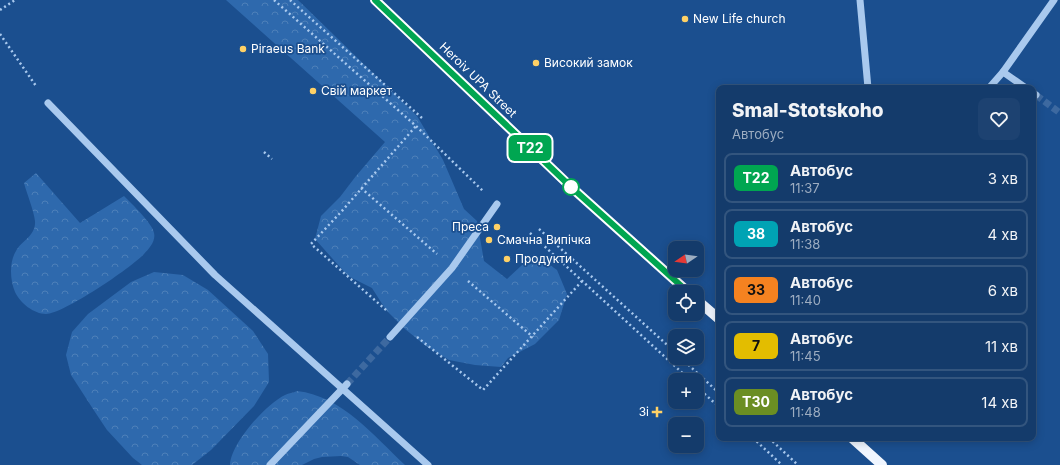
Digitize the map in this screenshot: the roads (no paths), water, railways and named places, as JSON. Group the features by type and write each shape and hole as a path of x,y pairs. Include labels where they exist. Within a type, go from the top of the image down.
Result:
{"main road":[{"name":"Heroiv UPA Street","path":"375,0 570,186 680,285"},
{"path":"704,306 716,316"},
{"path":"855,441 882,465"}],"lane":[{"path":"860,0 868,85"},
{"path":"992,85 1003,72 1054,0"},
{"path":"1003,72 1022,85"},
{"path":"48,103 215,275 345,387 428,465"},
{"path":"390,337 452,268 497,204"},
{"path":"270,465 345,387"}],"tunnel":[{"path":"1036,95 1060,113"},
{"path":"347,384 390,337"}],"place":[{"name":"New Life church","path":"685,19"},
{"name":"Piraeus Bank","path":"243,49"},
{"name":"Високий замок","path":"536,63"},
{"name":"Свій маркет","path":"313,91"},
{"name":"Преса","path":"497,227"},
{"name":"Смачна Випічка","path":"489,240"},
{"name":"Продукти","path":"507,259"},
{"name":"3і","path":"657,412"}]}
